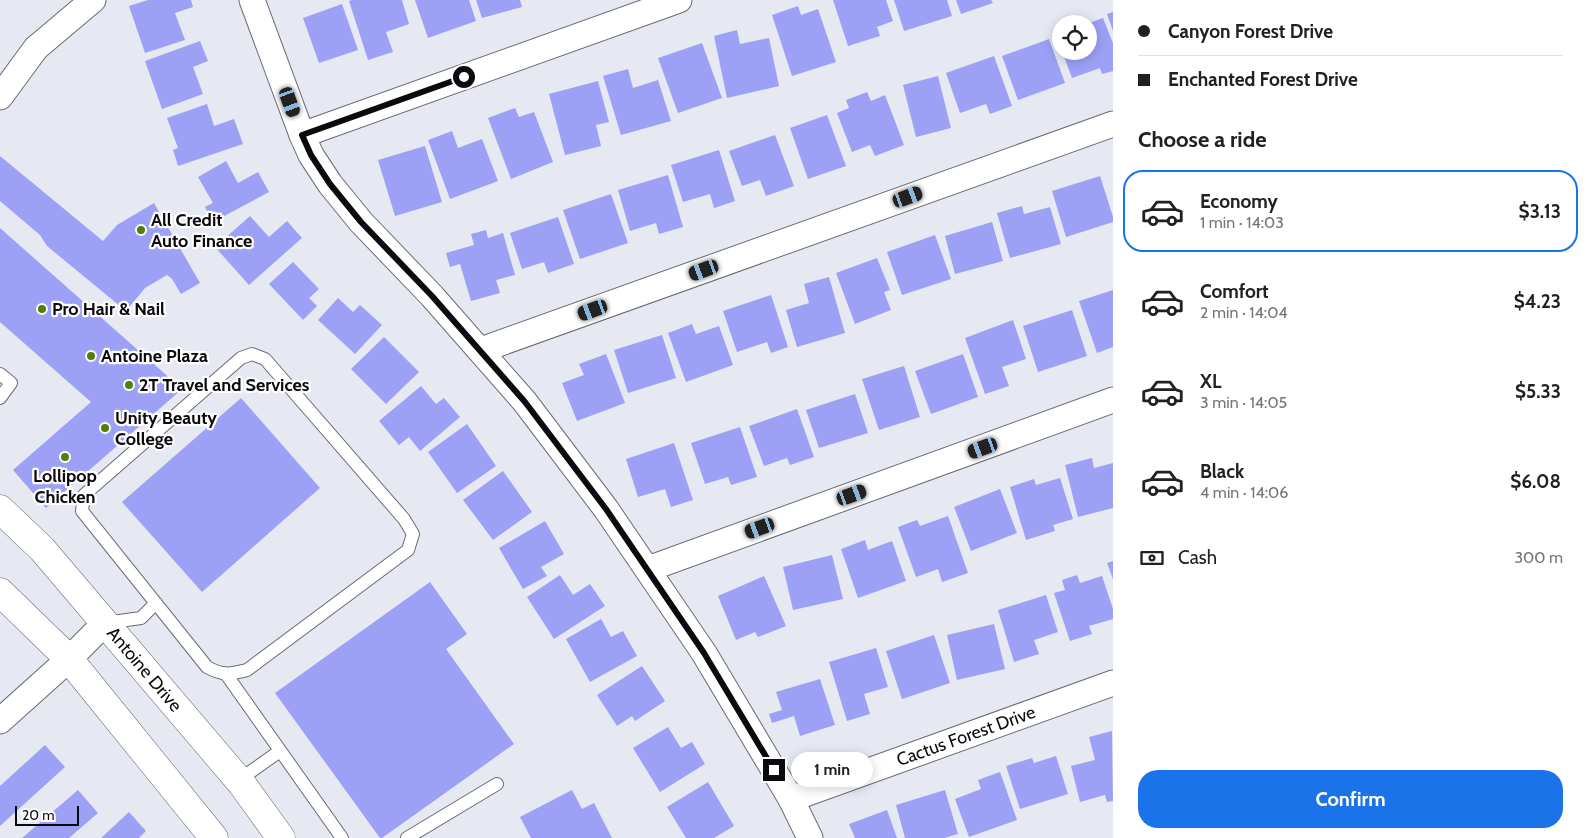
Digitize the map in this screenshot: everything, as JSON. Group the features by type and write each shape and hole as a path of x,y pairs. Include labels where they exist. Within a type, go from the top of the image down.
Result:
{"main road":[{"name":"Antoine Drive","path":"0,509 42,549 239,780 281,838"},
{"path":"0,592 69,659 214,838"}],"street":[{"path":"0,97 36,48 93,0"},
{"path":"252,0 302,135 311,155 330,184 361,222 481,350 525,402 606,509 704,653 791,798 810,838"},
{"path":"302,135 679,0"},
{"path":"481,350 1113,124"},
{"path":"648,569 1113,400"},
{"path":"0,721 69,659 105,623"},
{"name":"Cactus Forest Drive","path":"791,798 1113,683"}],"lane":[{"path":"252,354 265,359 404,519 413,534 408,550 247,670 226,674 218,673 207,667 82,511 84,495 241,358 252,354"},
{"path":"0,374 11,383 0,398"},
{"path":"105,623 141,618 156,603"},
{"path":"226,674 342,838"},
{"path":"239,780 280,751"},
{"path":"407,838 497,784"}],"building":[{"path":"148,0 191,0 193,7 175,13 185,40 145,53 129,6"},
{"path":"402,0 409,24 386,32 393,52 368,60 349,1"},
{"path":"415,0 469,0 476,21 428,38"},
{"path":"476,0 520,0 522,7 482,18"},
{"path":"833,0 886,0 893,21 877,27 880,36 848,46"},
{"path":"894,0 947,0 952,16 904,31"},
{"path":"956,0 991,0 993,3 961,14"},
{"path":"342,4 358,50 319,63 303,18"},
{"path":"798,6 801,15 818,9 836,62 792,76 772,15"},
{"path":"1113,12 1113,31 1107,14"},
{"path":"1103,18 1113,43 1113,71 1102,74 1100,68 1072,78 1065,60 1097,60 1097,20"},
{"path":"737,30 740,44 769,38 779,86 727,98 714,36"},
{"path":"1049,39 1052,47 1052,60 1057,60 1065,83 1018,100 1002,56"},
{"path":"200,41 208,61 193,67 203,94 162,109 145,61"},
{"path":"702,43 722,98 678,113 658,58"},
{"path":"994,56 1012,106 990,114 986,104 960,113 946,73"},
{"path":"628,69 633,88 658,80 671,121 621,135 603,76"},
{"path":"938,76 951,128 916,137 903,85"},
{"path":"598,81 609,122 596,125 601,146 565,155 549,94"},
{"path":"867,92 871,101 885,95 904,145 875,156 870,145 852,152 837,113 849,108 846,100"},
{"path":"207,104 214,126 234,119 243,144 178,166 173,150 178,148 167,118"},
{"path":"515,108 519,117 534,112 553,162 511,179 488,118"},
{"path":"827,115 846,166 808,179 790,128"},
{"path":"452,131 458,148 482,139 498,181 450,199 428,140"},
{"path":"775,135 794,186 766,196 760,180 742,186 729,151"},
{"path":"425,146 442,202 395,216 378,160"},
{"path":"719,150 735,201 714,208 710,194 683,202 671,165"},
{"name":"All Credit Auto Finance","path":"0,156 103,241 117,225 154,203 200,283 181,294 172,279 167,275 145,288 126,311 47,246 40,235 0,201"},
{"path":"226,161 238,183 258,172 269,192 213,222 205,207 213,203 198,177"},
{"path":"668,175 683,227 659,234 656,223 630,231 618,190"},
{"path":"1100,176 1113,222 1066,237 1052,191"},
{"path":"611,194 628,243 580,259 563,210"},
{"path":"1022,206 1024,214 1050,207 1061,244 1010,258 997,213"},
{"path":"250,216 269,237 287,221 302,238 249,285 215,247"},
{"path":"558,217 574,264 548,273 544,262 522,269 510,233"},
{"path":"992,222 1003,261 955,274 945,236"},
{"name":"Antoine Plaza","path":"0,228 182,389 46,508 13,470 91,402 0,322"},
{"path":"486,230 488,238 503,233 515,275 496,280 500,293 471,301 460,264 450,267 446,253 474,245 471,234"},
{"path":"935,235 951,279 902,295 887,252"},
{"path":"877,258 890,290 884,292 891,310 855,324 836,273"},
{"path":"293,262 319,289 309,298 317,306 303,320 269,284"},
{"path":"829,277 845,333 797,347 786,310 809,303 804,284"},
{"path":"1113,290 1113,347 1097,353 1079,301"},
{"path":"771,295 788,347 771,353 767,342 737,352 723,311"},
{"path":"338,298 353,312 360,305 382,325 355,354 318,320"},
{"path":"1072,310 1087,356 1038,372 1023,326"},
{"path":"1013,320 1026,359 1002,367 1009,386 985,394 965,338"},
{"path":"692,324 696,334 719,326 733,365 686,382 668,333"},
{"path":"662,335 676,378 628,393 614,350"},
{"path":"384,337 419,372 386,404 351,369"},
{"path":"606,354 625,403 577,421 562,383 584,375 579,364"},
{"path":"963,354 978,397 931,414 915,371"},
{"path":"904,366 920,417 879,430 862,379"},
{"path":"421,386 436,404 444,398 460,417 420,451 409,437 399,445 379,421"},
{"path":"855,394 868,433 819,448 806,410"},
{"path":"241,398 320,488 202,592 122,502"},
{"path":"797,409 814,457 790,465 787,458 764,466 749,426"},
{"path":"467,424 496,466 457,493 428,452"},
{"path":"740,427 757,477 731,485 728,477 705,484 691,443"},
{"path":"674,443 693,500 671,507 665,489 638,497 626,459"},
{"path":"1092,458 1094,468 1113,463 1113,508 1078,517 1065,465"},
{"path":"503,471 532,512 493,540 463,500"},
{"path":"1060,478 1073,519 1053,525 1055,531 1026,540 1010,487 1034,479 1036,485"},
{"path":"1000,489 1017,533 971,551 954,507"},
{"path":"948,516 968,573 942,582 938,569 916,577 898,527 917,520 920,526"},
{"path":"545,521 564,554 541,567 547,576 523,589 499,548"},
{"path":"865,540 868,550 892,541 906,581 858,598 841,549"},
{"path":"832,555 843,599 793,610 783,567"},
{"path":"1113,561 1113,579 1107,563"},
{"path":"560,575 573,595 590,584 605,606 554,639 527,597"},
{"path":"1077,575 1080,583 1102,576 1113,609 1113,619 1089,626 1092,634 1070,641 1054,593 1065,590 1062,580"},
{"path":"764,576 786,626 758,637 755,632 736,640 718,596"},
{"path":"430,582 467,634 446,649 514,744 380,838 275,693"},
{"path":"1046,595 1058,632 1034,640 1039,654 1014,662 998,610"},
{"path":"601,619 611,637 623,631 637,656 590,682 566,639"},
{"path":"994,624 1005,669 957,680 947,635"},
{"path":"934,635 950,683 902,699 886,651"},
{"path":"876,648 888,687 864,694 870,714 847,721 829,662"},
{"path":"642,666 665,701 635,721 632,716 617,726 597,695"},
{"path":"820,679 835,725 800,736 794,716 772,723 769,714 782,710 776,692"},
{"path":"668,727 681,748 692,742 705,764 660,792 633,748"},
{"path":"1112,731 1113,801 1107,802 1105,795 1080,802 1071,766 1095,760 1089,737"},
{"path":"45,745 65,767 0,826 0,786"},
{"path":"1056,756 1068,794 1020,809 1006,766 1032,758 1034,763"},
{"path":"1000,772 1017,820 969,837 955,799 981,789 978,780"},
{"path":"708,782 734,826 714,838 686,838 667,807"},
{"path":"78,790 98,813 69,838 22,838"},
{"path":"572,790 582,809 594,803 612,838 531,838 520,817"},
{"path":"945,790 958,834 944,838 905,838 896,805"},
{"path":"887,810 897,838 855,838 849,824"},
{"path":"129,812 146,831 139,838 101,838"}],"place":[{"name":"All Credit Auto Finance","path":"141,230"},
{"name":"Pro Hair & Nail","path":"42,309"},
{"name":"Antoine Plaza","path":"91,356"},
{"name":"2T Travel and Services","path":"129,385"},
{"name":"Unity Beauty College","path":"105,428"},
{"name":"Lollipop Chicken","path":"65,457"}],"route":[{"path":"464,77 302,135 311,155 330,184 361,222 481,350 525,402 606,509 704,653 774,770"}]}
